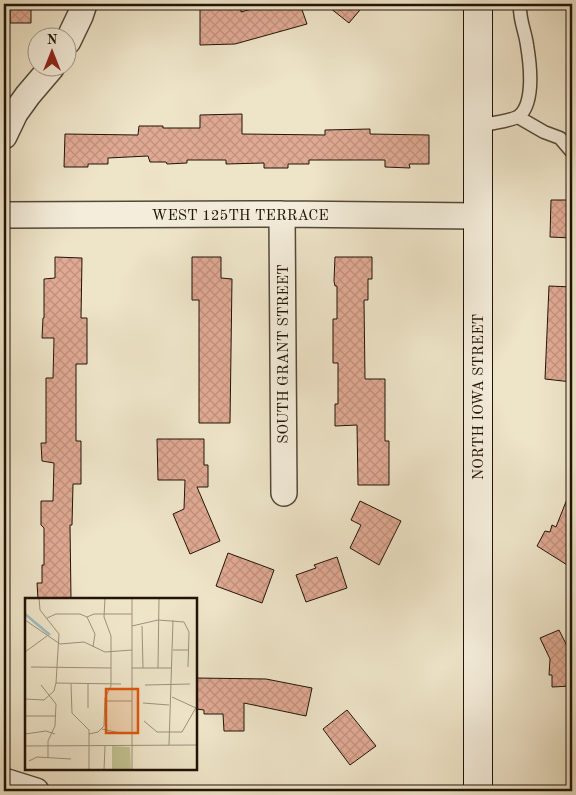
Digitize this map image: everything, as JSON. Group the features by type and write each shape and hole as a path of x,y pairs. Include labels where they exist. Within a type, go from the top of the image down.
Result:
{"street":[{"path":"74,28 84,4"},
{"name":"NORTH IOWA STREET","path":"478,4 478,791"},
{"path":"4,136 15,113 42,78"},
{"name":"WEST 125TH TERRACE","path":"4,215 282,214 477,216"},
{"name":"SOUTH GRANT STREET","path":"282,214 284,493"},
{"path":"4,781 36,791"}],"lane":[{"path":"477,126 518,117 525,109 529,95 530,69 527,44 519,17 520,4"},
{"path":"518,117 544,132 560,138 572,152"}],"building":[{"path":"10,4 31,4 31,23 10,23"},
{"path":"200,4 241,4 241,12 269,4 300,4 307,24 235,44 200,45"},
{"path":"325,4 365,4 349,23"},
{"path":"242,114 242,134 325,135 325,130 370,129 370,134 429,135 429,164 409,164 410,168 385,167 385,160 309,160 309,164 288,164 288,168 264,168 264,163 226,164 226,160 187,160 187,163 167,164 166,162 150,162 148,156 108,158 108,164 88,164 88,167 64,167 65,134 138,135 139,126 200,128 200,115"},
{"path":"551,200 572,200 572,238 550,237"},
{"path":"55,257 82,258 81,318 87,318 87,364 76,364 76,441 81,441 81,484 73,484 72,525 70,525 71,598 38,598 37,583 42,583 42,565 44,565 44,528 41,525 41,501 53,501 54,463 42,461 41,443 46,443 46,378 53,378 54,338 42,338 44,279 55,278"},
{"path":"192,257 221,257 221,278 232,279 230,423 199,423 199,300 192,300"},
{"path":"335,257 372,257 372,279 368,279 368,300 364,300 365,379 385,379 385,441 389,441 389,485 358,485 357,425 335,426 335,404 338,404 338,363 333,363 333,319 337,319 337,286 335,286 334,281"},
{"path":"549,286 572,287 572,382 545,379"},
{"path":"157,439 204,439 204,465 208,465 208,487 197,487 220,541 190,554 173,514 184,509 185,480 158,480"},
{"path":"571,489 572,568 537,546 545,531 550,532 552,525 556,527"},
{"path":"360,501 401,521 379,565 350,548 361,525 351,520"},
{"path":"228,553 274,570 262,603 216,586"},
{"path":"337,557 347,588 306,602 296,575 316,568 314,565"},
{"path":"559,630 572,656 572,686 552,687 552,675 549,675 550,659 540,638"},
{"path":"198,678 266,679 312,688 306,716 244,703 244,731 224,731 223,714 204,714 204,710 198,709"},
{"path":"347,710 376,746 350,765 323,729"}]}
